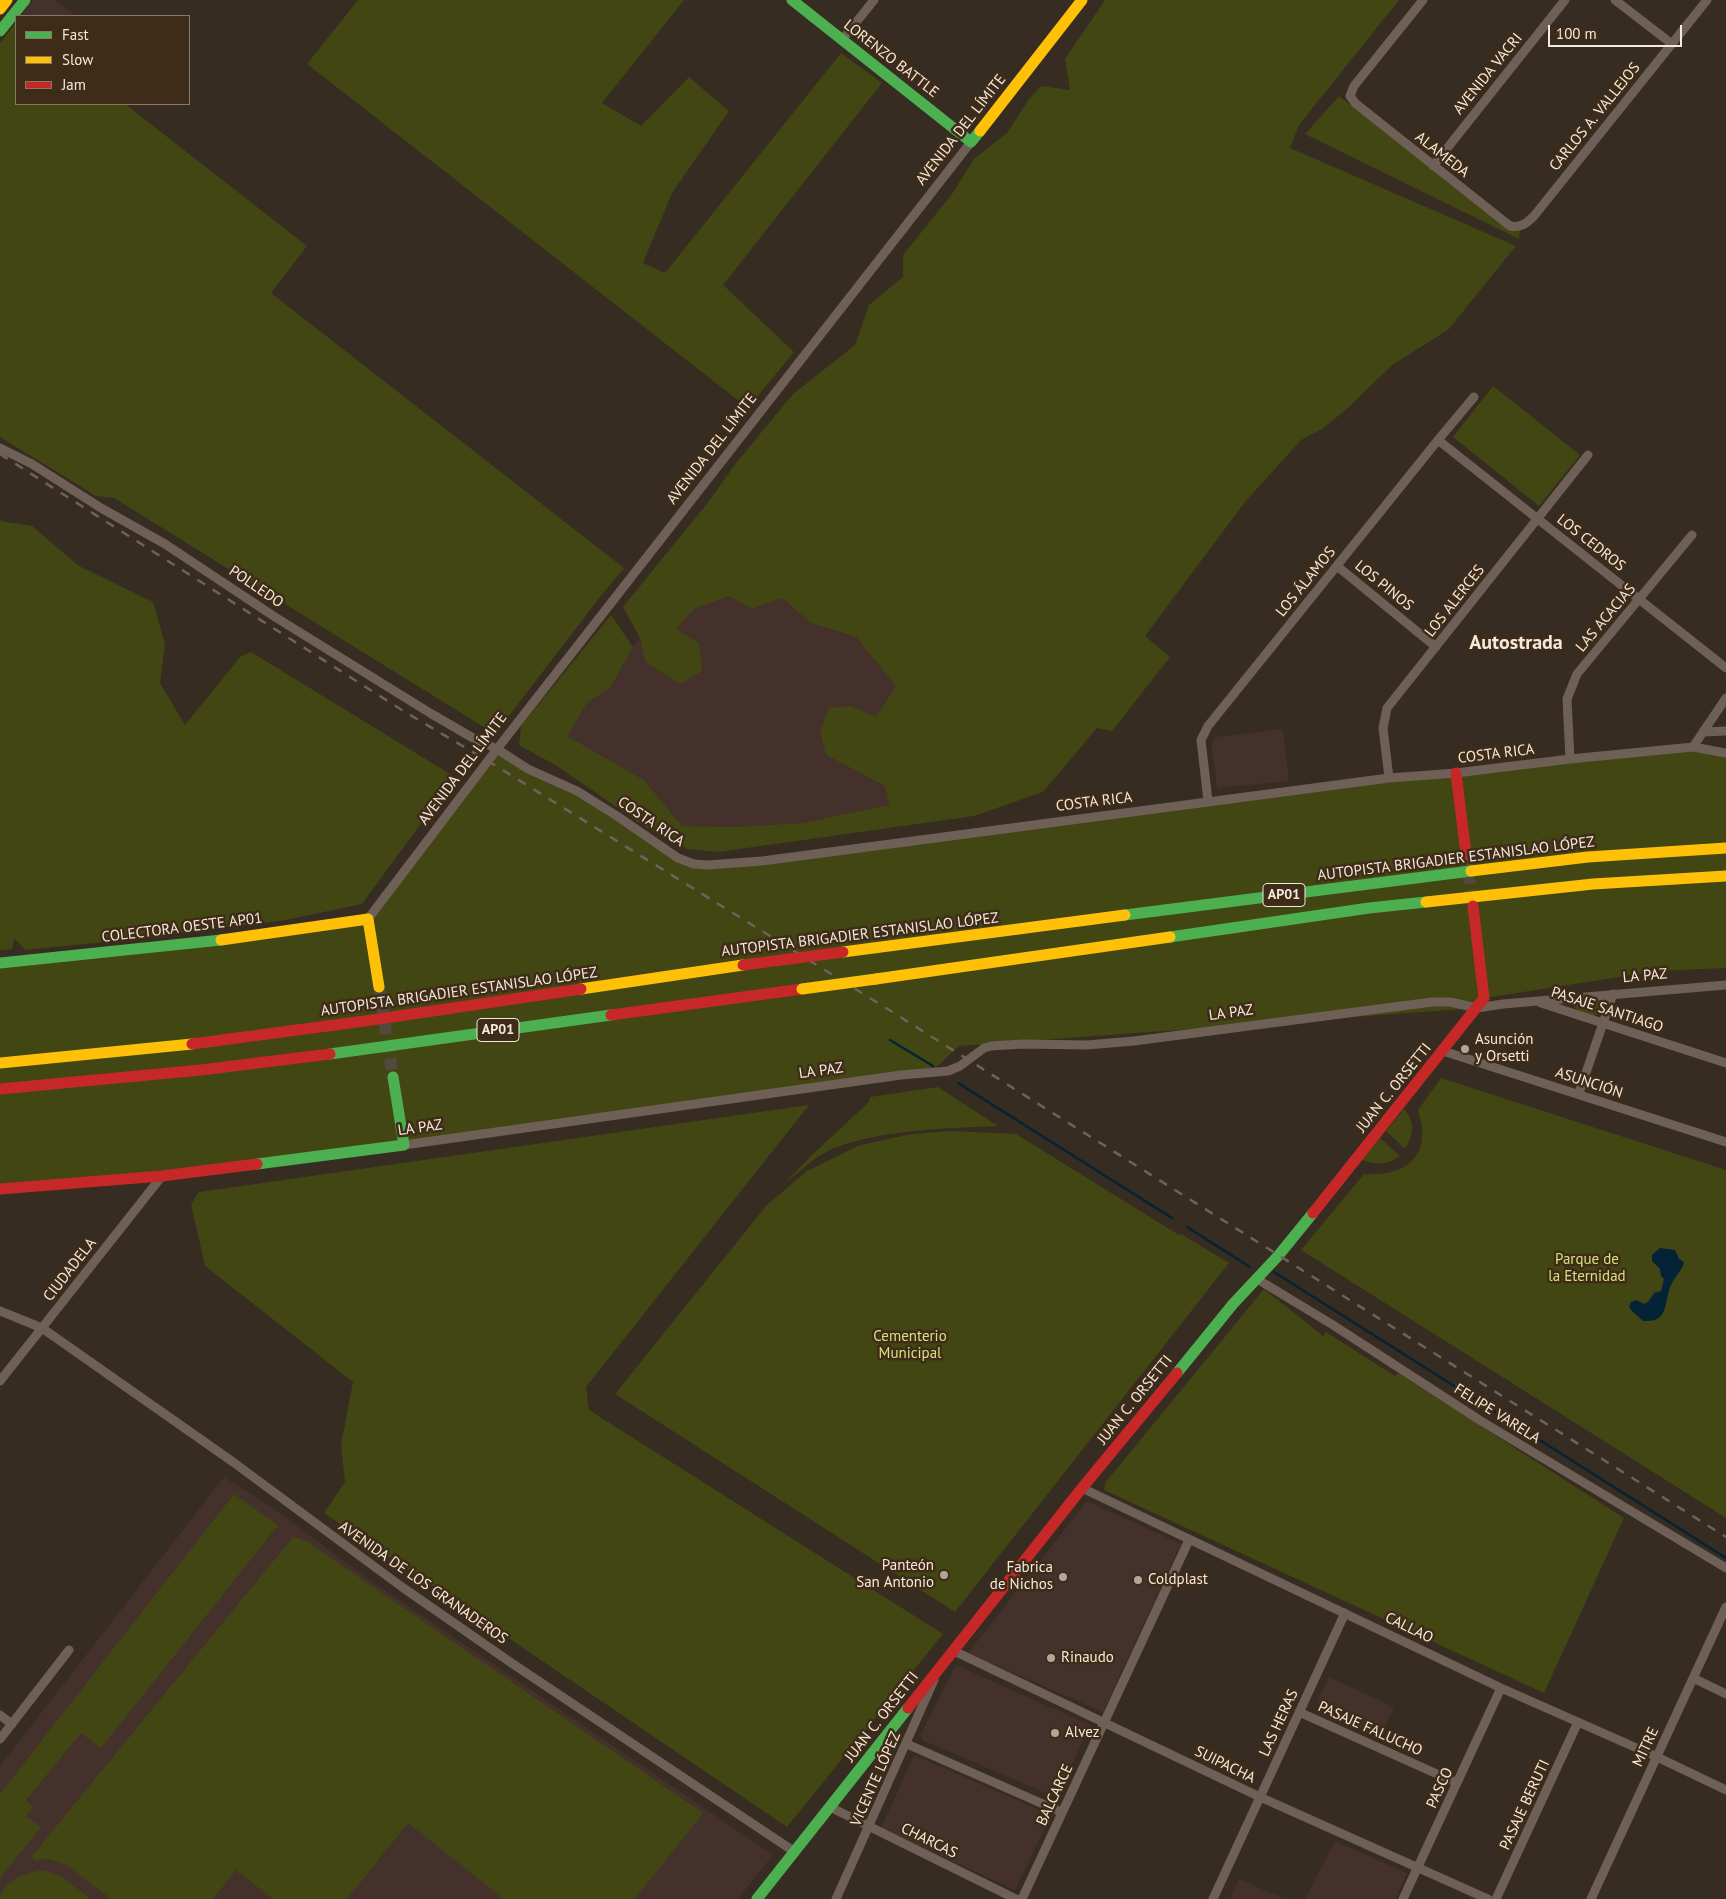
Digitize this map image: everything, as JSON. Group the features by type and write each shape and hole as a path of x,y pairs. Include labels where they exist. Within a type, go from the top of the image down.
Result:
{"main road":[{"path":"7,0 0,10 10,19"},
{"path":"0,31 25,0"},
{"name":"LORENZO BATTLE","path":"792,0 971,142"},
{"name":"AVENIDA DEL LÍMITE","path":"971,142 1080,1"},
{"path":"1456,773 1466,854"},
{"name":"AUTOPISTA BRIGADIER ESTANISLAO LÓPEZ","path":"0,1063 84,1057 276,1034 743,965 1363,884 1568,860 1726,848"},
{"name":"AP01","path":"0,1089 89,1082 252,1064 876,979 1369,908 1593,884 1726,876"},
{"name":"JUAN C. ORSETTI","path":"758,1899 1082,1488 1233,1304 1278,1256 1477,1008 1484,998 1473,906"},
{"path":"368,919 379,987"},
{"name":"COLECTORA OESTE AP01","path":"0,963 191,944 368,919"},
{"path":"394,1076 404,1145"},
{"name":"LA PAZ","path":"0,1189 162,1176 404,1145"}],"street":[{"path":"842,40 874,0"},
{"name":"ALAMEDA","path":"1423,0 1354,86 1350,96 1355,104 1510,226 1522,226"},
{"name":"AVENIDA VACRI","path":"1433,166 1565,0"},
{"path":"1616,0 1672,44"},
{"name":"CARLOS A. VALLEJOS","path":"1522,226 1534,216 1707,0"},
{"name":"AVENIDA DEL LÍMITE","path":"368,919 497,749 971,142"},
{"name":"LOS ÁLAMOS","path":"1208,801 1201,740 1208,726 1474,397"},
{"name":"LOS CEDROS","path":"1438,440 1640,598 1726,668"},
{"name":"POLLEDO","path":"0,448 32,464 101,508 165,544 283,622 430,713 473,738 497,749"},
{"name":"LOS ALERCES","path":"1389,778 1383,728 1387,708 1588,455"},
{"name":"LAS ACACIAS","path":"1570,759 1567,699 1577,674 1692,536"},
{"name":"LOS PINOS","path":"1337,566 1436,647"},
{"path":"1693,747 1726,698"},
{"path":"1703,732 1726,731"},
{"name":"COSTA RICA","path":"497,749 528,770 578,791 678,858 694,864 708,866 762,861 1389,778 1456,773 1693,747 1726,753"},
{"name":"LA PAZ","path":"1537,1002 1726,984"},
{"path":"1579,1093 1613,994"},
{"name":"LA PAZ","path":"404,1145 948,1071 960,1066 984,1048 991,1046 1023,1044 1087,1046 1134,1042 1432,1002 1450,1002 1477,1008"},
{"name":"PASAJE SANTIAGO","path":"1477,1008 1537,1002 1726,1063"},
{"name":"ASUNCIÓN","path":"1443,1051 1579,1093 1726,1142"},
{"name":"CIUDADELA","path":"0,1381 162,1176"},
{"name":"FELIPE VARELA","path":"1257,1278 1481,1421 1726,1568"},
{"name":"AVENIDA DE LOS GRANADEROS","path":"0,1310 42,1328 233,1462 426,1604 795,1852"},
{"name":"CALLAO","path":"1082,1488 1501,1688 1657,1757 1726,1790"},
{"name":"BALCARCE","path":"1022,1899 1189,1540"},
{"name":"MITRE","path":"1591,1899 1726,1607"},
{"name":"LAS HERAS","path":"1213,1899 1345,1612"},
{"path":"2,1733 12,1724 69,1650"},
{"name":"SUIPACHA","path":"954,1650 1260,1797 1488,1899"},
{"name":"VICENTE LÓPEZ","path":"836,1899 907,1744 938,1670"},
{"path":"1693,1678 1726,1694"},
{"name":"PASCO","path":"1403,1899 1501,1688"},
{"name":"PASAJE FALUCHO","path":"1299,1712 1457,1783"},
{"path":"0,1715 12,1724"},
{"name":"PASAJE BERUTI","path":"1496,1899 1578,1722"},
{"path":"907,1744 1061,1812"},
{"name":"CHARCAS","path":"830,1807 1016,1899"}],"shaded area":[{"path":"33,0 55,0 75,15 22,15"},
{"path":"729,596 752,609 782,598 811,623 856,637 896,686 876,717 851,706 826,755 885,786 889,805 802,823 732,827 682,826 644,780 566,736 587,703 610,688 640,638 645,662 694,609"},
{"path":"1283,729 1289,781 1217,788 1212,746 1215,737"},
{"path":"224,1477 274,1509 367,1578 773,1855 738,1899 0,1899 0,1766"},
{"path":"1087,1501 1181,1544 1103,1712 968,1653"},
{"path":"956,1665 1090,1725 1057,1798 922,1740 921,1734"},
{"path":"1329,1677 1394,1707 1380,1737 1321,1710 1318,1703 1319,1697"},
{"path":"914,1755 1051,1815 1015,1890 881,1828"},
{"path":"1335,1841 1407,1873 1395,1899 1305,1899"},
{"path":"1239,1879 1285,1899 1230,1899"}],"green space":[{"path":"358,0 684,0 602,103 641,126 689,77 729,111 672,193 643,263 665,273 841,53 882,83 723,285 794,352 748,408 307,64"},
{"path":"1105,0 1399,0 1299,125 1290,148 1516,246 1448,330 1392,365 1348,408 1322,429 1301,440 1245,502 1145,636 1170,657 1112,731 1097,728 1043,792 974,816 718,852 687,849 647,828 557,766 519,745 521,726 611,615 633,647 610,688 587,703 567,736 644,780 682,826 732,827 802,823 889,805 885,786 826,755 820,731 829,708 851,706 876,717 896,686 856,637 811,623 782,598 752,609 729,596 694,609 676,629 699,643 702,671 680,684 645,662 640,638 623,607 709,501 736,463 793,394 855,345 869,305 903,277 903,255 952,194 974,159 1007,133 1029,99 1041,86 1070,90 1065,59"},
{"path":"15,23 15,105 126,105 307,246 271,293 624,568 495,734 114,498 96,496 0,437 0,43"},
{"path":"1339,96 1511,230 1520,230 1519,239 1305,134"},
{"path":"1493,386 1580,455 1539,506 1453,437"},
{"path":"0,520 32,526 79,566 153,602 165,644 160,683 185,725 241,656 251,652 455,777 362,904 286,920 135,939 25,950 14,938 12,949 0,950"},
{"path":"1693,747 1726,753 1726,968 1657,971 1485,998 1477,1008 959,1046 938,1066 901,1075 404,1145 0,1189 0,963 368,919 497,749 577,791 678,858 708,865 1039,823"},
{"path":"1601,1000 1603,1003 1601,1009 1594,1016 1577,1011 1574,1006 1579,1002"},
{"name":"Parque de la Eternidad","path":"1441,1078 1726,1170 1726,1518 1301,1250 1364,1174 1386,1173 1405,1166 1413,1160 1422,1142 1422,1127 1418,1110"},
{"path":"938,1087 998,1126 906,1132 858,1141 836,1147 819,1156 786,1182 869,1102 870,1097"},
{"path":"809,1105 586,1387 589,1410 943,1634 787,1827 324,1513 345,1482 341,1445 353,1382 205,1266 191,1204 199,1192"},
{"path":"1404,1109 1412,1123 1412,1133 1405,1149 1386,1131"},
{"name":"Cementerio Municipal","path":"951,1131 1016,1134 1179,1235 1181,1234 1229,1263 955,1612 615,1394 766,1206 807,1171 860,1145 912,1134"},
{"path":"1380,1138 1400,1156 1382,1163 1362,1160"},
{"path":"1264,1289 1323,1336 1326,1332 1395,1376 1398,1373 1624,1518 1544,1693 1104,1490 1105,1483"},
{"path":"234,1494 279,1526 101,1748 81,1733 26,1800 33,1807 26,1816 41,1827 0,1878 0,1794"},
{"path":"293,1537 306,1541 703,1813 635,1899 504,1899 408,1823 347,1899 273,1899 236,1870 213,1899 111,1899 66,1865 48,1859 34,1860 32,1856"},
{"path":"43,1870 59,1875 91,1899 0,1899 2,1893 11,1882 23,1875"}],"water":[{"path":"1660,1248 1675,1250 1679,1259 1684,1262 1669,1290 1662,1314 1652,1321 1643,1321 1629,1307 1631,1302 1637,1300 1644,1304 1648,1302 1654,1293 1661,1291 1664,1279 1661,1276 1660,1269 1652,1261 1652,1255"}],"waterway":[{"path":"890,1040 933,1066"},
{"path":"958,1083 1172,1218"},
{"path":"1187,1227 1250,1267"},
{"path":"1274,1272 1726,1558"}],"tunnel":[{"path":"1466,854 1473,906"},
{"path":"379,987 393,1077"}],"railway":[{"path":"0,454 405,712 488,761 886,1008 1726,1537"}],"traffic: fast":[{"path":"0,31 25,0"},
{"path":"792,0 971,142 980,131"},
{"path":"1125,915 1471,871"},
{"path":"1170,937 1369,908 1426,902"},
{"path":"0,963 221,940"},
{"path":"330,1054 611,1015"},
{"path":"257,1164 404,1145 393,1077"},
{"path":"1177,1373 1233,1304 1278,1256 1313,1213"},
{"path":"757,1899 908,1708"}],"traffic: slow":[{"path":"0,9 7,0"},
{"path":"980,131 1082,0"},
{"path":"1471,871 1588,857 1726,848"},
{"path":"1426,902 1593,884 1726,876"},
{"path":"843,952 1125,915"},
{"path":"221,940 368,919 379,987"},
{"path":"876,979 1170,937"},
{"path":"581,989 743,965"},
{"path":"802,989 876,979"},
{"path":"0,1063 192,1044"}],"traffic: jam":[{"path":"1456,773 1466,854"},
{"path":"1313,1213 1484,998 1473,906"},
{"path":"743,965 843,952"},
{"path":"192,1044 581,989"},
{"path":"611,1015 802,989"},
{"path":"0,1089 201,1070 330,1054"},
{"path":"0,1189 162,1176 257,1164"},
{"path":"908,1708 1082,1488 1177,1373"}],"place":[{"name":"Asunción y Orsetti","path":"1465,1049"},
{"name":"Panteón San Antonio","path":"944,1575"},
{"name":"Fabrica de Nichos","path":"1063,1577"},
{"name":"Coldplast","path":"1138,1580"},
{"name":"Rinaudo","path":"1051,1658"},
{"name":"Alvez","path":"1055,1733"}],"district":[{"name":"Autostrada","path":"1516,643"}]}
